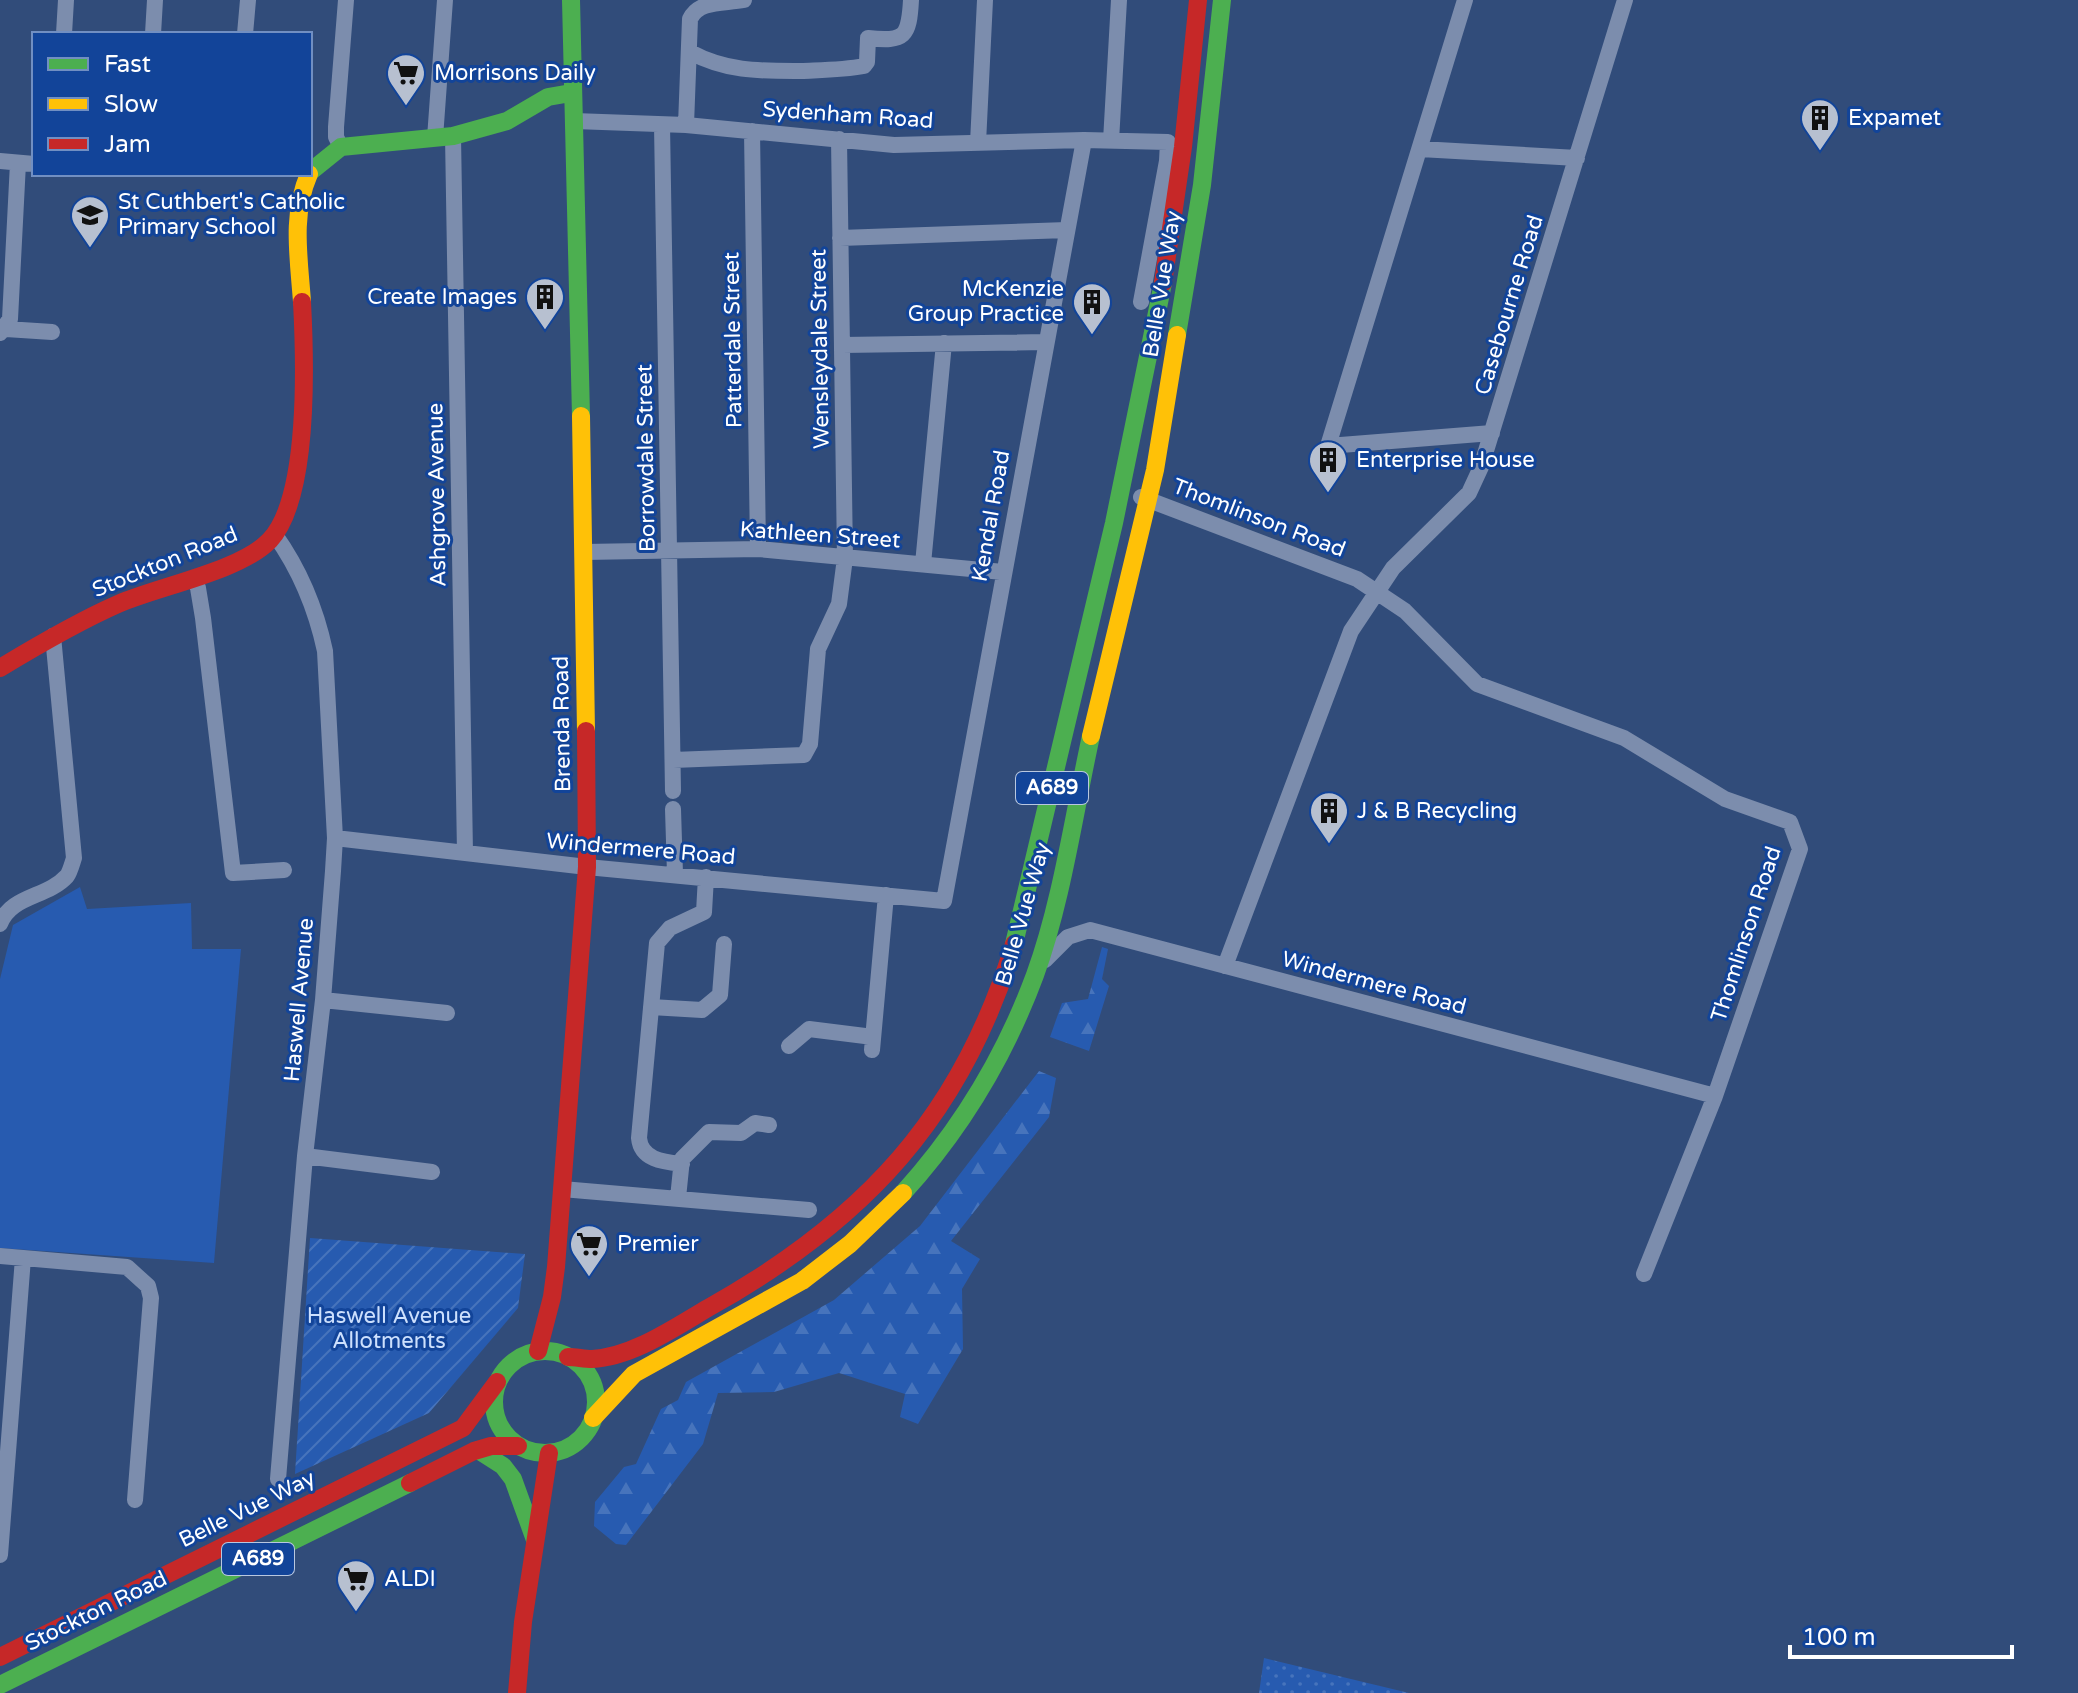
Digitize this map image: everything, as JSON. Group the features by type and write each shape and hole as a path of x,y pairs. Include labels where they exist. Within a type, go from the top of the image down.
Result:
{"main road":[{"path":"312,170 341,147 444,137 507,121 548,97 571,93 571,0"},
{"name":"Belle Vue Way","path":"568,1357 591,1359 631,1347 770,1275 830,1231 868,1194 924,1129 950,1092 976,1045 1012,953 1121,490 1171,236 1184,147 1198,0"},
{"name":"Belle Vue Way","path":"593,1418 621,1386 646,1365 738,1319 802,1281 850,1244 889,1208 928,1165 959,1125 1005,1045 1036,972 1053,911 1106,669 1148,500 1202,185 1222,0"},
{"name":"Brenda Road","path":"538,1351 552,1297 587,867 584,552 571,93"},
{"path":"275,535 292,493 302,425 303,317 296,207 308,176"},
{"name":"Stockton Road","path":"0,668 53,636 120,603 242,560 275,535"},
{"name":"A689","path":"497,1382 515,1361 538,1351 568,1357"},
{"path":"568,1357 583,1368 592,1383 596,1400 593,1418"},
{"path":"497,1382 494,1401 497,1419 506,1435 518,1446"},
{"name":"Belle Vue Way","path":"0,1657 463,1428 497,1382"},
{"name":"A689","path":"518,1446 539,1453 564,1449 577,1442 593,1418"},
{"name":"Stockton Road","path":"0,1685 478,1450 491,1446 518,1446"},
{"path":"478,1450 503,1466 513,1479 535,1541"},
{"path":"517,1693 523,1622 549,1453"}],"street":[{"path":"64,32 66,0"},
{"path":"153,32 155,0"},
{"path":"245,32 248,0"},
{"path":"341,147 336,137 336,127 346,0"},
{"name":"Ashgrove Avenue","path":"445,0 444,137 465,853"},
{"path":"686,125 690,19 694,9 702,5 744,0"},
{"path":"690,52 723,67 747,72 847,70 864,66 867,62 868,38 891,41 901,38 906,32 911,0"},
{"path":"978,143 985,0"},
{"path":"1111,141 1119,0"},
{"path":"1465,0 1328,446 1492,433"},
{"name":"Casebourne Road","path":"1225,966 1351,631 1393,568 1469,493 1492,433 1625,0"},
{"name":"Sydenham Road","path":"574,121 686,125 894,145 1084,140 1168,142 1141,302"},
{"name":"Borrowdale Street","path":"662,125 673,791"},
{"name":"Patterdale Street","path":"752,131 758,549"},
{"name":"Wensleydale Street","path":"673,760 804,755 810,744 818,649 839,604 845,558 839,139"},
{"name":"Kendal Road","path":"944,901 1084,140"},
{"path":"1420,149 1577,158"},
{"path":"0,161 26,163 10,319 3,331 52,332"},
{"path":"840,238 1067,230"},
{"path":"842,345 1046,342"},
{"path":"923,564 944,343"},
{"name":"Thomlinson Road","path":"1121,490 1357,579 1405,611 1477,684 1624,738 1725,799 1790,822 1800,849 1715,1096 1644,1274"},
{"name":"Haswell Avenue","path":"275,535 302,581 325,651 335,838 278,1479"},
{"name":"Kathleen Street","path":"584,552 758,549 1003,572"},
{"path":"194,578 203,618 233,873 284,870"},
{"path":"0,924 4,914 17,903 53,886 68,875 74,858 53,636"},
{"path":"673,809 675,874"},
{"name":"Windermere Road","path":"335,838 587,867 944,901"},
{"path":"682,1161 652,1158 640,1147 651,1007 657,943 670,928 704,912 706,877"},
{"path":"789,1046 809,1029 872,1043 886,895"},
{"name":"Windermere Road","path":"1036,972 1068,937 1090,930 1715,1096"},
{"path":"651,1007 702,1010 720,995 724,944"},
{"path":"323,1000 447,1013"},
{"path":"678,1198 682,1161 709,1132 741,1133 755,1123 769,1125"},
{"path":"305,1156 432,1172"},
{"path":"562,1189 809,1210"},
{"path":"0,1256 127,1267 148,1286 151,1298 135,1500"},
{"path":"0,1555 4,1450 23,1258"}],"green space":[{"path":"80,887 87,909 191,903 192,949 241,949 214,1263 0,1248 0,979 13,925"},
{"path":"1102,947 1108,949 1102,979 1109,986 1089,1051 1050,1037 1062,1003 1088,999"},
{"path":"1039,1071 1056,1078 1049,1117 951,1241 980,1259 962,1289 963,1349 918,1424 900,1417 905,1394 839,1373 774,1392 718,1393 703,1444 626,1545 616,1544 594,1526 595,1502 624,1467 636,1464 661,1409 678,1400 686,1382 834,1300 920,1226"},
{"name":"Haswell Avenue Allotments","path":"310,1238 525,1254 518,1308 429,1413 295,1474"},
{"path":"1264,1658 1409,1693 1259,1693"}],"traffic: fast":[{"path":"571,0 581,416"},
{"path":"1177,335 1202,185 1222,0"},
{"path":"312,170 341,147 453,136 507,121 548,97 571,93"},
{"path":"1014,944 1114,523 1163,283"},
{"path":"903,1193 944,1143 980,1090 1023,1005 1053,917 1091,736"},
{"path":"545,1351 564,1355 581,1366 592,1383 596,1402 592,1421 581,1438 564,1449 545,1453 526,1449 509,1438 498,1421 494,1402 498,1383 509,1366 526,1355 545,1351"},
{"path":"478,1450 503,1466 513,1479 535,1540"},
{"path":"0,1685 410,1483"}],"traffic: slow":[{"path":"302,302 298,221 308,176"},
{"path":"1091,736 1155,470 1177,335"},
{"path":"581,416 586,731"},
{"path":"593,1418 634,1374 802,1281 850,1244 903,1193"}],"traffic: jam":[{"path":"1163,283 1183,147 1198,0"},
{"path":"0,668 103,611 240,561 270,540 283,520 298,461 304,391 302,302"},
{"path":"538,1351 556,1267 587,867 586,731"},
{"path":"568,1357 607,1357 667,1332 764,1274 814,1239 860,1200 900,1158 935,1112 966,1061 992,1005 1014,944"},
{"path":"0,1657 463,1428 497,1382"},
{"path":"410,1483 474,1451 491,1446 518,1446"},
{"path":"517,1693 523,1622 549,1453"}],"place":[{"name":"Morrisons Daily","path":"406,107"},
{"name":"Expamet","path":"1820,152"},
{"name":"St Cuthbert's Catholic Primary School","path":"90,249"},
{"name":"Create Images","path":"545,331"},
{"name":"McKenzie Group Practice","path":"1092,336"},
{"name":"Enterprise House","path":"1328,494"},
{"name":"J & B Recycling","path":"1329,845"},
{"name":"Premier","path":"589,1278"},
{"name":"ALDI","path":"356,1613"}]}
